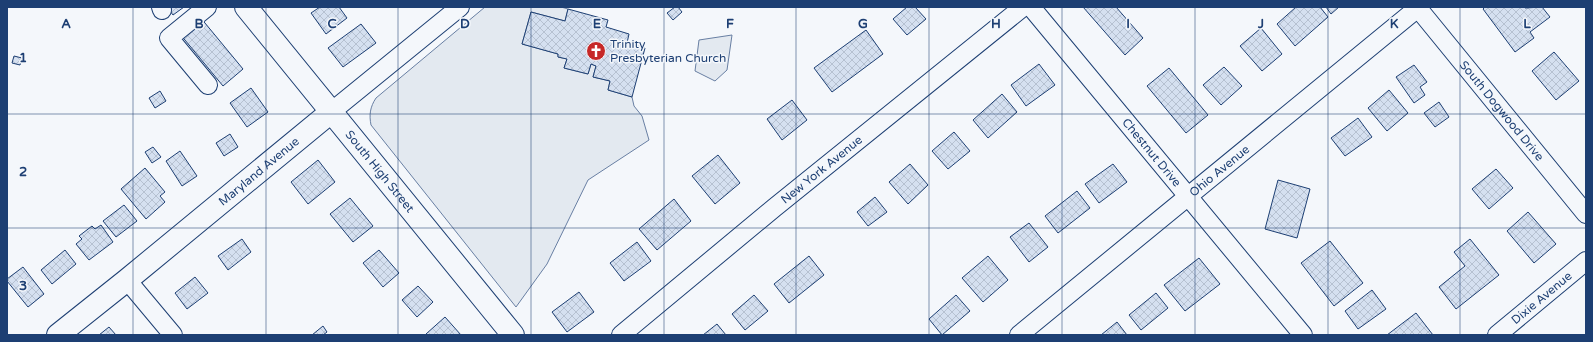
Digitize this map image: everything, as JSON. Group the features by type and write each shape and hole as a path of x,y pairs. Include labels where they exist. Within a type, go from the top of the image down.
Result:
{"main road":[{"name":"South High Street","path":"246,7 513,335"},
{"name":"Maryland Avenue","path":"58,335 331,112"}],"street":[{"path":"207,7 169,38 208,85"},
{"name":"Maryland Avenue","path":"331,112 460,7"},
{"name":"New York Avenue","path":"621,335 774,208 1023,7"},
{"name":"Chestnut Drive","path":"1031,7 1303,335"},
{"name":"Ohio Avenue","path":"1019,335 1418,7"},
{"name":"South Dogwood Drive","path":"1418,7 1586,214"},
{"name":"Dixie Avenue","path":"1497,335 1586,262"},
{"path":"127,280 174,335"}],"shaded area":[{"path":"485,7 561,7 568,9 565,21 531,12 522,44 558,54 558,57 567,59 564,68 588,74 591,64 596,66 593,77 610,81 608,90 632,97 634,106 642,116 649,140 588,180 547,264 516,307 371,125 370,121 371,108 376,98"},
{"path":"732,35 727,70 715,81 695,71 699,40"}],"building":[{"path":"167,7 184,7 173,15"},
{"path":"320,7 339,7 347,18 326,34 311,13"},
{"path":"675,7 678,7 682,12 673,20 667,13"},
{"path":"907,7 915,7 926,19 907,35 893,19"},
{"path":"1083,7 1116,7 1143,38 1125,55"},
{"path":"1296,7 1320,7 1328,17 1295,46 1277,24"},
{"path":"1326,7 1339,7 1331,14"},
{"path":"1485,7 1542,7 1550,17 1530,32 1534,38 1515,52 1483,9"},
{"name":"Trinity Presbyterian Church","path":"568,9 608,20 606,27 629,34 627,43 645,48 632,97 608,90 610,81 593,77 596,66 591,64 588,74 564,68 567,59 558,57 558,54 522,44 531,12 565,21"},
{"path":"200,17 243,69 223,86 180,34"},
{"path":"361,24 376,43 343,67 328,48"},
{"path":"1261,28 1282,54 1262,71 1240,46"},
{"path":"866,30 883,54 832,92 814,68"},
{"path":"1554,52 1579,81 1556,100 1532,71"},
{"path":"14,56 22,58 20,65 12,63"},
{"path":"1039,64 1055,85 1026,106 1011,85"},
{"path":"1414,65 1427,82 1420,87 1425,95 1414,103 1396,77"},
{"path":"1224,67 1242,86 1221,105 1203,85"},
{"path":"1169,68 1208,115 1186,133 1147,86"},
{"path":"251,88 268,112 247,127 230,103"},
{"path":"1389,90 1408,113 1387,131 1368,108"},
{"path":"160,91 166,101 155,108 149,98"},
{"path":"1002,94 1017,112 988,138 973,120"},
{"path":"792,100 807,120 782,140 767,119"},
{"path":"1439,102 1449,117 1435,127 1424,113"},
{"path":"1358,118 1372,137 1345,156 1331,138"},
{"path":"954,132 970,151 948,169 932,151"},
{"path":"230,134 238,147 224,156 216,143"},
{"path":"153,147 161,157 152,163 145,152"},
{"path":"180,151 197,176 182,186 166,161"},
{"path":"718,155 740,183 715,204 692,176"},
{"path":"318,160 335,182 308,204 291,182"},
{"path":"910,164 928,185 908,204 889,182"},
{"path":"1113,164 1127,182 1099,203 1085,184"},
{"path":"145,168 165,192 160,196 165,202 146,219 121,189"},
{"path":"1496,169 1513,188 1489,209 1472,189"},
{"path":"1278,180 1310,189 1297,238 1265,229"},
{"path":"1077,191 1090,208 1058,233 1045,216"},
{"path":"875,197 887,212 868,226 857,212"},
{"path":"350,198 373,226 353,242 330,214"},
{"path":"674,199 691,221 657,250 639,229"},
{"path":"124,205 137,221 116,237 103,221"},
{"path":"1528,212 1556,244 1534,263 1507,231"},
{"path":"1029,223 1048,247 1029,262 1010,237"},
{"path":"101,225 113,242 89,260 76,244 82,239 79,236 92,226 95,229"},
{"path":"242,239 251,252 228,270 218,256"},
{"path":"1470,239 1499,275 1456,309 1439,287 1465,266 1454,252"},
{"path":"1330,241 1363,283 1334,306 1301,263"},
{"path":"637,242 651,261 624,281 610,263"},
{"path":"65,250 76,264 52,284 41,270"},
{"path":"379,250 399,273 383,287 363,263"},
{"path":"809,256 824,275 789,303 774,284"},
{"path":"988,256 1008,280 983,302 962,278"},
{"path":"1199,258 1220,284 1185,311 1164,285"},
{"path":"23,267 44,294 28,307 7,281 7,279"},
{"path":"195,277 208,293 187,309 175,293"},
{"path":"418,286 433,302 417,317 402,300"},
{"path":"1372,290 1386,309 1358,329 1345,311"},
{"path":"579,292 594,312 567,332 552,312"},
{"path":"1156,293 1168,308 1141,330 1129,315"},
{"path":"754,295 768,311 745,330 732,314"},
{"path":"956,295 970,311 942,335 929,319"},
{"path":"1416,313 1433,335 1387,335"},
{"path":"445,317 461,335 426,334"},
{"path":"1117,322 1127,335 1101,335"},
{"path":"717,324 726,335 703,335"},
{"path":"323,326 327,332 323,335 312,335"},
{"path":"109,327 116,335 99,335"}],"place":[{"name":"Trinity Presbyterian Church","path":"596,51"}]}
